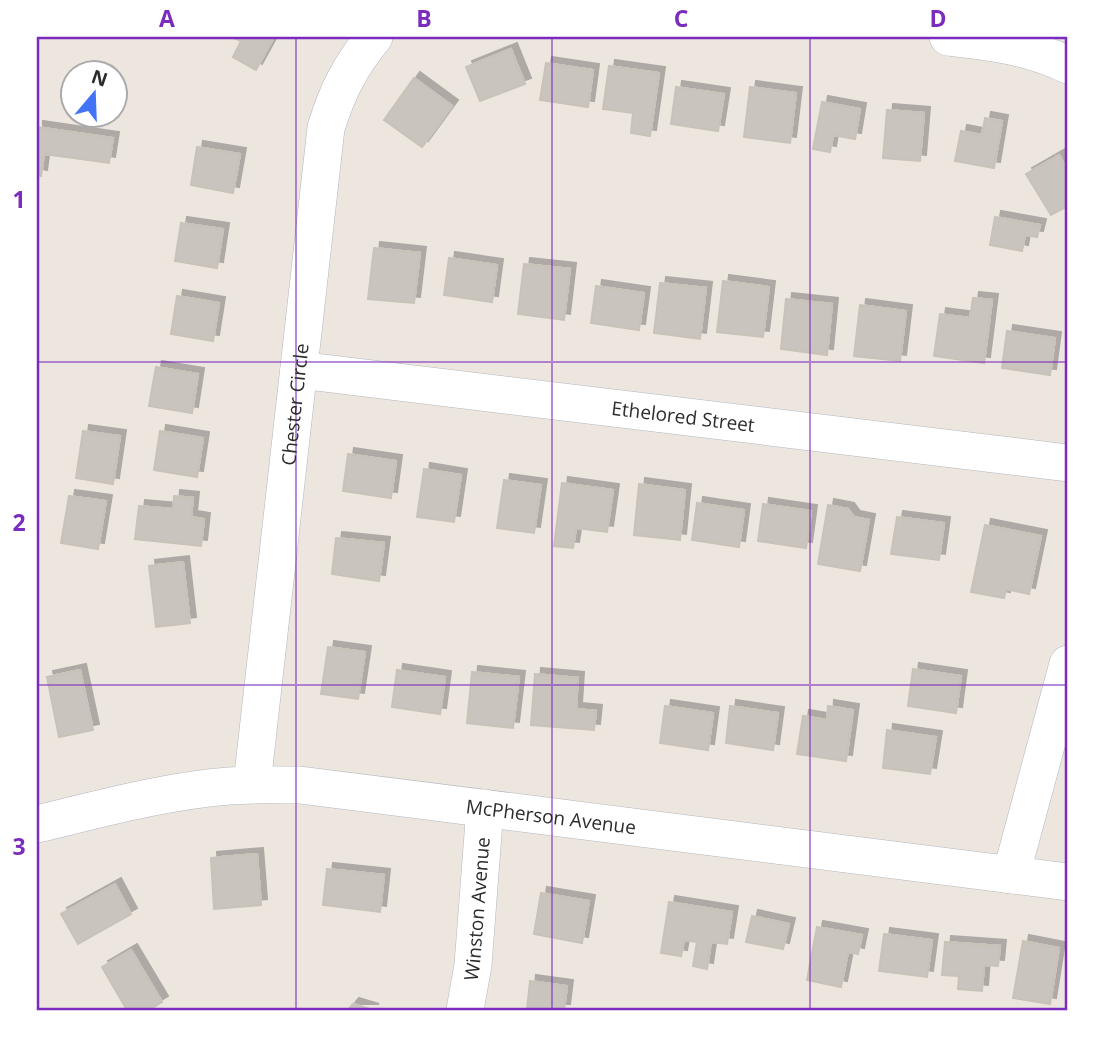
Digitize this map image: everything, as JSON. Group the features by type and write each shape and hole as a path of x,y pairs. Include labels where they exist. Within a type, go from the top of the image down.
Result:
{"street":[{"name":"Chester Circle","path":"252,785 326,128 336,95 352,65 374,37"},
{"path":"948,37 1013,45 1046,54 1068,65"},
{"name":"Ethelored Street","path":"299,370 1068,463"},
{"path":"1011,875 1068,663"},
{"name":"McPherson Avenue","path":"37,824 168,796 252,785 300,785 1068,882"},
{"name":"Winston Avenue","path":"465,1010 473,965 485,808"}],"building":[{"path":"232,37 274,37 256,70 233,57 241,41"},
{"path":"511,49 525,84 480,101 466,67"},
{"path":"546,63 593,70 588,107 540,100"},
{"path":"609,66 659,73 650,136 631,133 633,113 603,109"},
{"path":"414,78 452,106 422,147 384,120"},
{"path":"676,87 724,94 718,131 671,124"},
{"path":"750,87 796,93 790,143 744,137"},
{"path":"822,102 860,109 855,139 833,135 830,152 813,149"},
{"path":"887,110 924,113 920,161 883,158"},
{"path":"985,118 1002,121 994,168 955,161 961,131 982,135"},
{"path":"37,127 113,138 109,163 44,154 41,176 37,175"},
{"path":"197,147 240,154 233,193 191,185"},
{"path":"1059,155 1068,171 1068,206 1051,215 1026,174"},
{"path":"995,217 1040,225 1037,237 1025,235 1022,251 990,245"},
{"path":"181,223 223,229 217,268 175,261"},
{"path":"374,248 420,253 414,303 368,299"},
{"path":"449,258 497,265 492,302 444,295"},
{"path":"524,264 570,269 564,320 518,314"},
{"path":"723,281 769,287 763,337 717,332"},
{"path":"660,283 706,288 700,339 654,333"},
{"path":"596,286 644,293 639,330 591,323"},
{"path":"177,296 219,303 213,341 171,334"},
{"path":"973,298 992,300 984,363 934,356 940,314 970,318"},
{"path":"786,299 832,304 827,355 781,349"},
{"path":"860,305 906,311 900,361 854,356"},
{"path":"1007,331 1055,338 1050,375 1002,368"},
{"path":"156,367 198,374 192,413 149,406"},
{"path":"83,431 120,436 113,484 76,478"},
{"path":"160,431 203,438 197,477 154,470"},
{"path":"348,454 396,461 391,498 343,491"},
{"path":"424,469 461,475 454,522 417,517"},
{"path":"504,480 541,485 534,533 497,528"},
{"path":"562,483 613,490 607,532 576,528 573,548 554,546"},
{"path":"639,484 685,490 680,540 634,535"},
{"path":"69,496 106,501 98,549 61,543"},
{"path":"174,496 193,498 191,517 204,519 201,546 135,539 139,506 173,509"},
{"path":"697,503 744,510 739,547 692,540"},
{"path":"763,504 811,511 806,548 758,541"},
{"path":"828,505 848,509 854,517 869,520 860,571 818,564"},
{"path":"897,517 944,523 939,560 891,554"},
{"path":"985,525 1041,536 1029,594 1006,589 1004,598 971,592"},
{"path":"336,538 384,543 379,581 332,574"},
{"path":"183,562 190,623 156,627 149,566"},
{"path":"328,647 365,652 358,699 321,694"},
{"path":"913,669 961,676 956,713 908,706"},
{"path":"80,670 93,730 59,737 47,677"},
{"path":"397,670 445,677 440,714 392,707"},
{"path":"472,672 519,677 513,728 467,723"},
{"path":"535,674 578,678 576,709 596,711 594,730 531,725"},
{"path":"665,706 713,713 708,750 660,743"},
{"path":"730,706 778,713 773,750 726,743"},
{"path":"828,706 853,710 846,761 797,754 803,716 827,720"},
{"path":"887,730 936,737 930,774 883,768"},
{"path":"257,854 261,905 214,909 211,858"},
{"path":"327,869 384,875 380,912 323,905"},
{"path":"115,884 131,914 78,944 61,914"},
{"path":"541,893 589,901 582,943 534,934"},
{"path":"669,902 732,912 727,944 711,942 707,969 693,966 697,942 684,940 681,956 661,953"},
{"path":"752,916 789,924 783,949 746,942"},
{"path":"817,927 862,935 858,954 848,952 841,987 807,980"},
{"path":"884,934 932,940 927,977 879,971"},
{"path":"1023,941 1059,948 1050,1004 1013,998"},
{"path":"945,942 1000,946 998,966 984,965 982,991 958,989 959,976 942,975"},
{"path":"131,950 162,1002 149,1010 127,1010 102,967"},
{"path":"530,981 567,986 564,1010 527,1010"},
{"path":"353,1004 373,1010 348,1010"}]}
